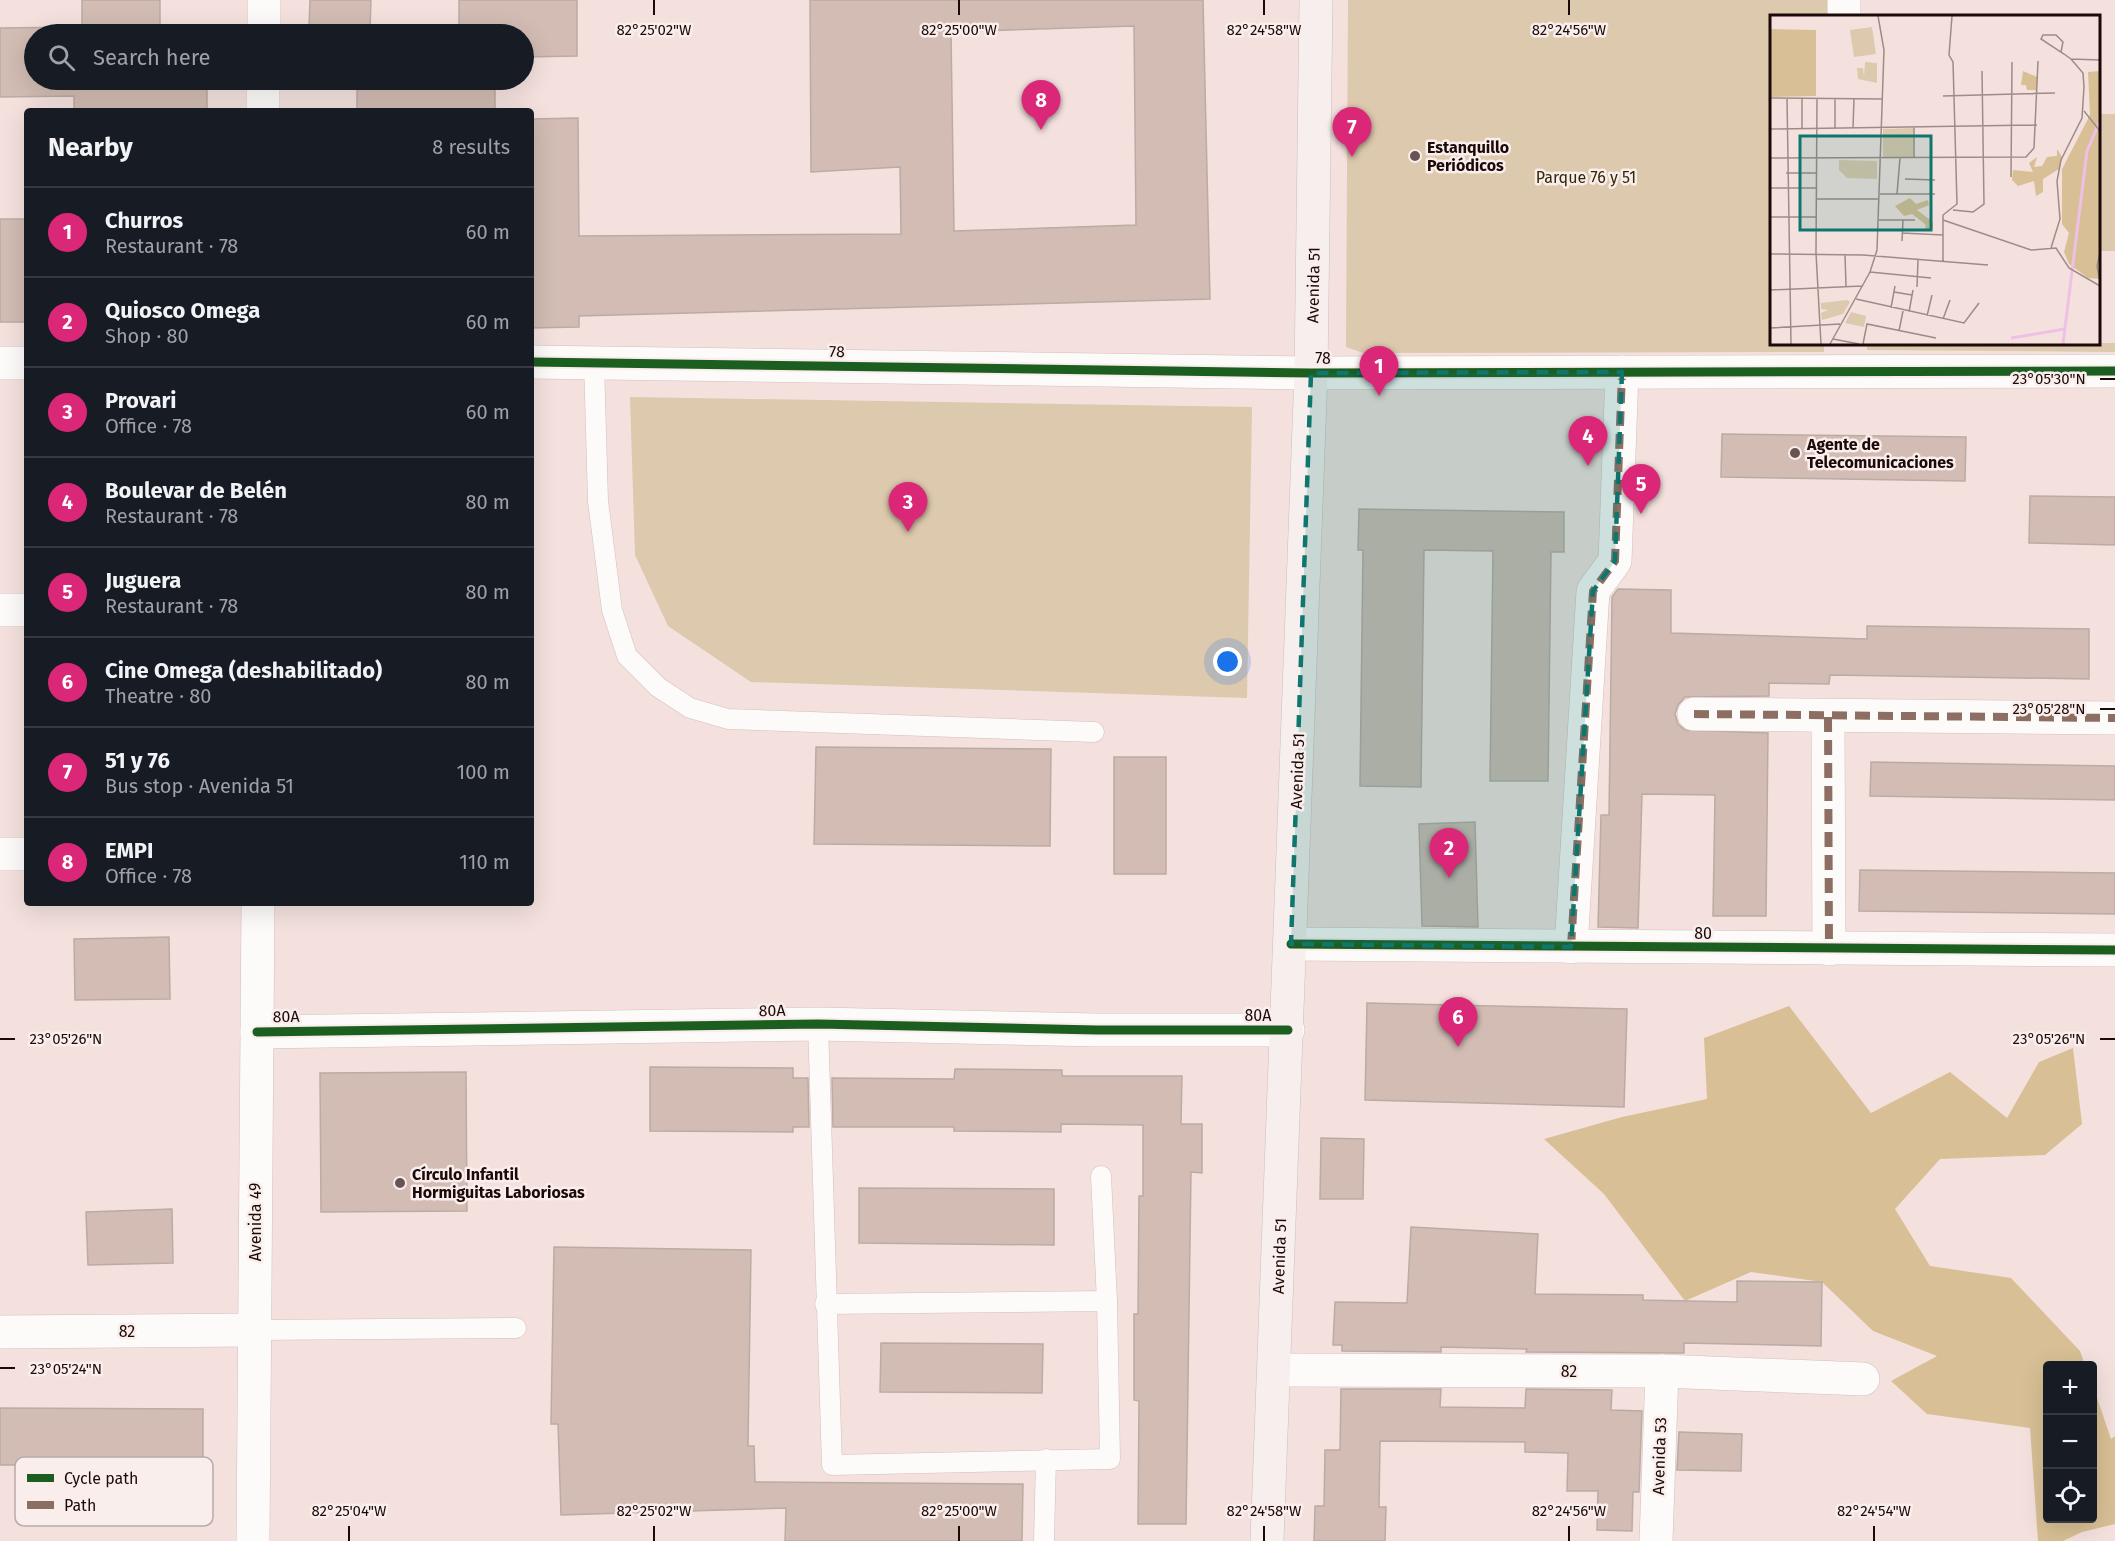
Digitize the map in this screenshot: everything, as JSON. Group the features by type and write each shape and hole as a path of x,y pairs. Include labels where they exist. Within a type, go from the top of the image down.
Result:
{"main road":[{"name":"Avenida 51","path":"1267,1541 1311,373 1316,0"}],"street":[{"path":"264,0 264,24"},
{"path":"263,90 263,108"},
{"name":"78","path":"534,362 1311,373 1622,372 1845,357 2115,371"},
{"path":"0,363 24,363"},
{"path":"1571,947 1593,591 1615,561 1622,372"},
{"path":"0,610 24,610"},
{"path":"1694,714 2115,718"},
{"path":"1828,717 1829,949"},
{"path":"0,854 24,854"},
{"name":"Avenida 49","path":"253,1541 258,906"},
{"name":"80","path":"1291,944 2115,950"},
{"name":"80A","path":"256,1032 818,1024 1097,1030 1288,1030"},
{"name":"82","path":"0,1332 255,1330"},
{"name":"82","path":"1275,1370 1662,1371 1863,1378"},
{"name":"Avenida 53","path":"1656,1541 1662,1371"}],"lane":[{"path":"594,362 598,501 612,610 627,656 658,687 690,708 728,719 1094,732"},
{"path":"818,1024 831,1465 1110,1459 1107,1301 1101,1176"},
{"path":"825,1304 1107,1301"},
{"path":"255,1330 516,1328"},
{"path":"1044,1541 1046,1459"}],"highlighted area":[{"path":"1622,372 1615,561 1593,591 1571,947 1291,944 1311,373"}],"green space":[{"name":"Parque 76 y 51","path":"1348,0 1827,0 1827,15 1770,15 1770,345 1824,345 1824,352 1363,353 1346,347"},
{"path":"2100,114 2115,114 2115,251 2100,251"},
{"path":"2100,343 2115,343 2115,352 1867,350 1867,345 2100,345"},
{"path":"630,397 1252,407 1247,698 751,682 668,626 635,555"}],"shaded area":[{"path":"1789,1006 1871,1113 1950,1072 2007,1118 2039,1062 2073,1048 2082,1124 2045,1155 1940,1159 1895,1209 1930,1266 2011,1278 2080,1351 2084,1361 2043,1361 2043,1523 2097,1523 2097,1398 2111,1439 2115,1436 2115,1524 2082,1532 2063,1541 2038,1541 2030,1428 1927,1414 1891,1381 1937,1356 1873,1331 1822,1282 1751,1272 1685,1301 1604,1194 1544,1139 1622,1117 1707,1099 1704,1038"}],"building":[{"path":"82,0 160,0 160,24 82,24"},
{"path":"310,0 371,0 370,24 309,24"},
{"path":"459,0 577,0 577,56 534,57 534,24 459,24"},
{"path":"810,0 1203,0 1210,299 579,316 579,327 534,328 534,119 578,118 579,236 901,234 900,167 811,172","holes":["1134,26 1136,225 954,231 951,32"]},
{"path":"0,28 24,28 24,90 207,90 207,108 74,108 74,96 0,97"},
{"path":"357,90 495,90 495,108 357,108"},
{"path":"0,219 24,219 24,322 0,322"},
{"path":"1722,434 1966,437 1965,481 1721,477"},
{"path":"2030,496 2115,497 2115,545 2029,543"},
{"path":"1359,509 1564,512 1564,552 1551,552 1548,781 1490,781 1493,551 1424,550 1421,787 1360,786 1363,550 1358,550"},
{"path":"1618,589 1671,590 1671,633 1867,639 1867,626 2089,629 2089,679 1830,675 1829,684 1769,683 1769,696 1685,697 1678,705 1675,714 1678,724 1685,730 1768,733 1766,916 1713,916 1715,795 1642,794 1638,928 1598,927 1601,815 1609,815 1612,597"},
{"path":"816,747 1051,749 1050,846 814,844"},
{"path":"1114,757 1166,757 1166,874 1114,874"},
{"path":"1871,762 2115,766 2115,800 1870,796"},
{"path":"1475,822 1478,927 1422,926 1419,824"},
{"path":"1860,870 2115,873 2115,914 1859,911"},
{"path":"169,937 170,999 75,1000 74,939"},
{"path":"1367,1003 1627,1009 1624,1107 1365,1100"},
{"path":"650,1067 793,1068 793,1078 808,1078 809,1127 793,1127 793,1132 650,1131"},
{"path":"955,1069 1062,1070 1062,1076 1182,1076 1181,1124 1202,1124 1202,1173 1191,1172 1186,1524 1138,1524 1139,1401 1134,1400 1134,1314 1138,1314 1139,1196 1143,1196 1143,1125 1061,1124 1061,1132 954,1131 954,1127 833,1127 832,1078 954,1079"},
{"path":"466,1072 467,1211 321,1212 320,1073"},
{"path":"1321,1138 1364,1139 1363,1199 1320,1199"},
{"path":"859,1188 1054,1189 1054,1245 859,1243"},
{"path":"172,1209 173,1263 88,1265 86,1212"},
{"path":"1411,1227 1538,1234 1535,1294 1643,1295 1643,1300 1737,1302 1737,1281 1822,1282 1821,1346 1684,1343 1684,1353 1526,1352 1527,1349 1441,1347 1441,1352 1342,1351 1342,1345 1333,1345 1335,1302 1407,1303"},
{"path":"554,1247 751,1250 748,1446 754,1446 755,1482 1023,1484 1022,1541 785,1541 786,1508 561,1515 558,1424 551,1424"},
{"path":"881,1343 1043,1344 1042,1393 880,1392"},
{"path":"1341,1389 1441,1389 1440,1407 1525,1408 1526,1389 1612,1390 1611,1410 1642,1411 1639,1492 1633,1492 1632,1531 1597,1530 1598,1491 1567,1491 1568,1453 1525,1452 1525,1442 1380,1441 1379,1507 1386,1507 1385,1541 1314,1541 1315,1506 1324,1506 1325,1450 1340,1450"},
{"path":"0,1408 203,1409 203,1457 15,1457 15,1465 0,1465"},
{"path":"1679,1432 1742,1434 1741,1471 1677,1470"}],"marked path":[{"path":"1571,947 1593,591 1615,561 1622,372"},
{"path":"1694,714 2115,718"},
{"path":"1828,717 1829,949"}],"cycle path":[{"path":"534,362 1311,373 2115,371"},
{"path":"1291,944 2115,950"},
{"path":"257,1032 818,1024 1097,1030 1288,1030"}],"place":[{"name":"EMPI","path":"1041,130"},
{"name":"Estanquillo Periódicos","path":"1415,156"},
{"name":"51 y 76","path":"1352,157"},
{"name":"Churros","path":"1379,396"},
{"name":"Agente de Telecomunicaciones","path":"1795,453"},
{"name":"Boulevar de Belén","path":"1588,466"},
{"name":"Juguera","path":"1641,514"},
{"name":"Provari","path":"908,532"},
{"name":"Quiosco Omega","path":"1449,878"},
{"name":"Cine Omega (deshabilitado)","path":"1458,1047"},
{"name":"Círculo Infantil Hormiguitas Laboriosas","path":"400,1183"}]}
